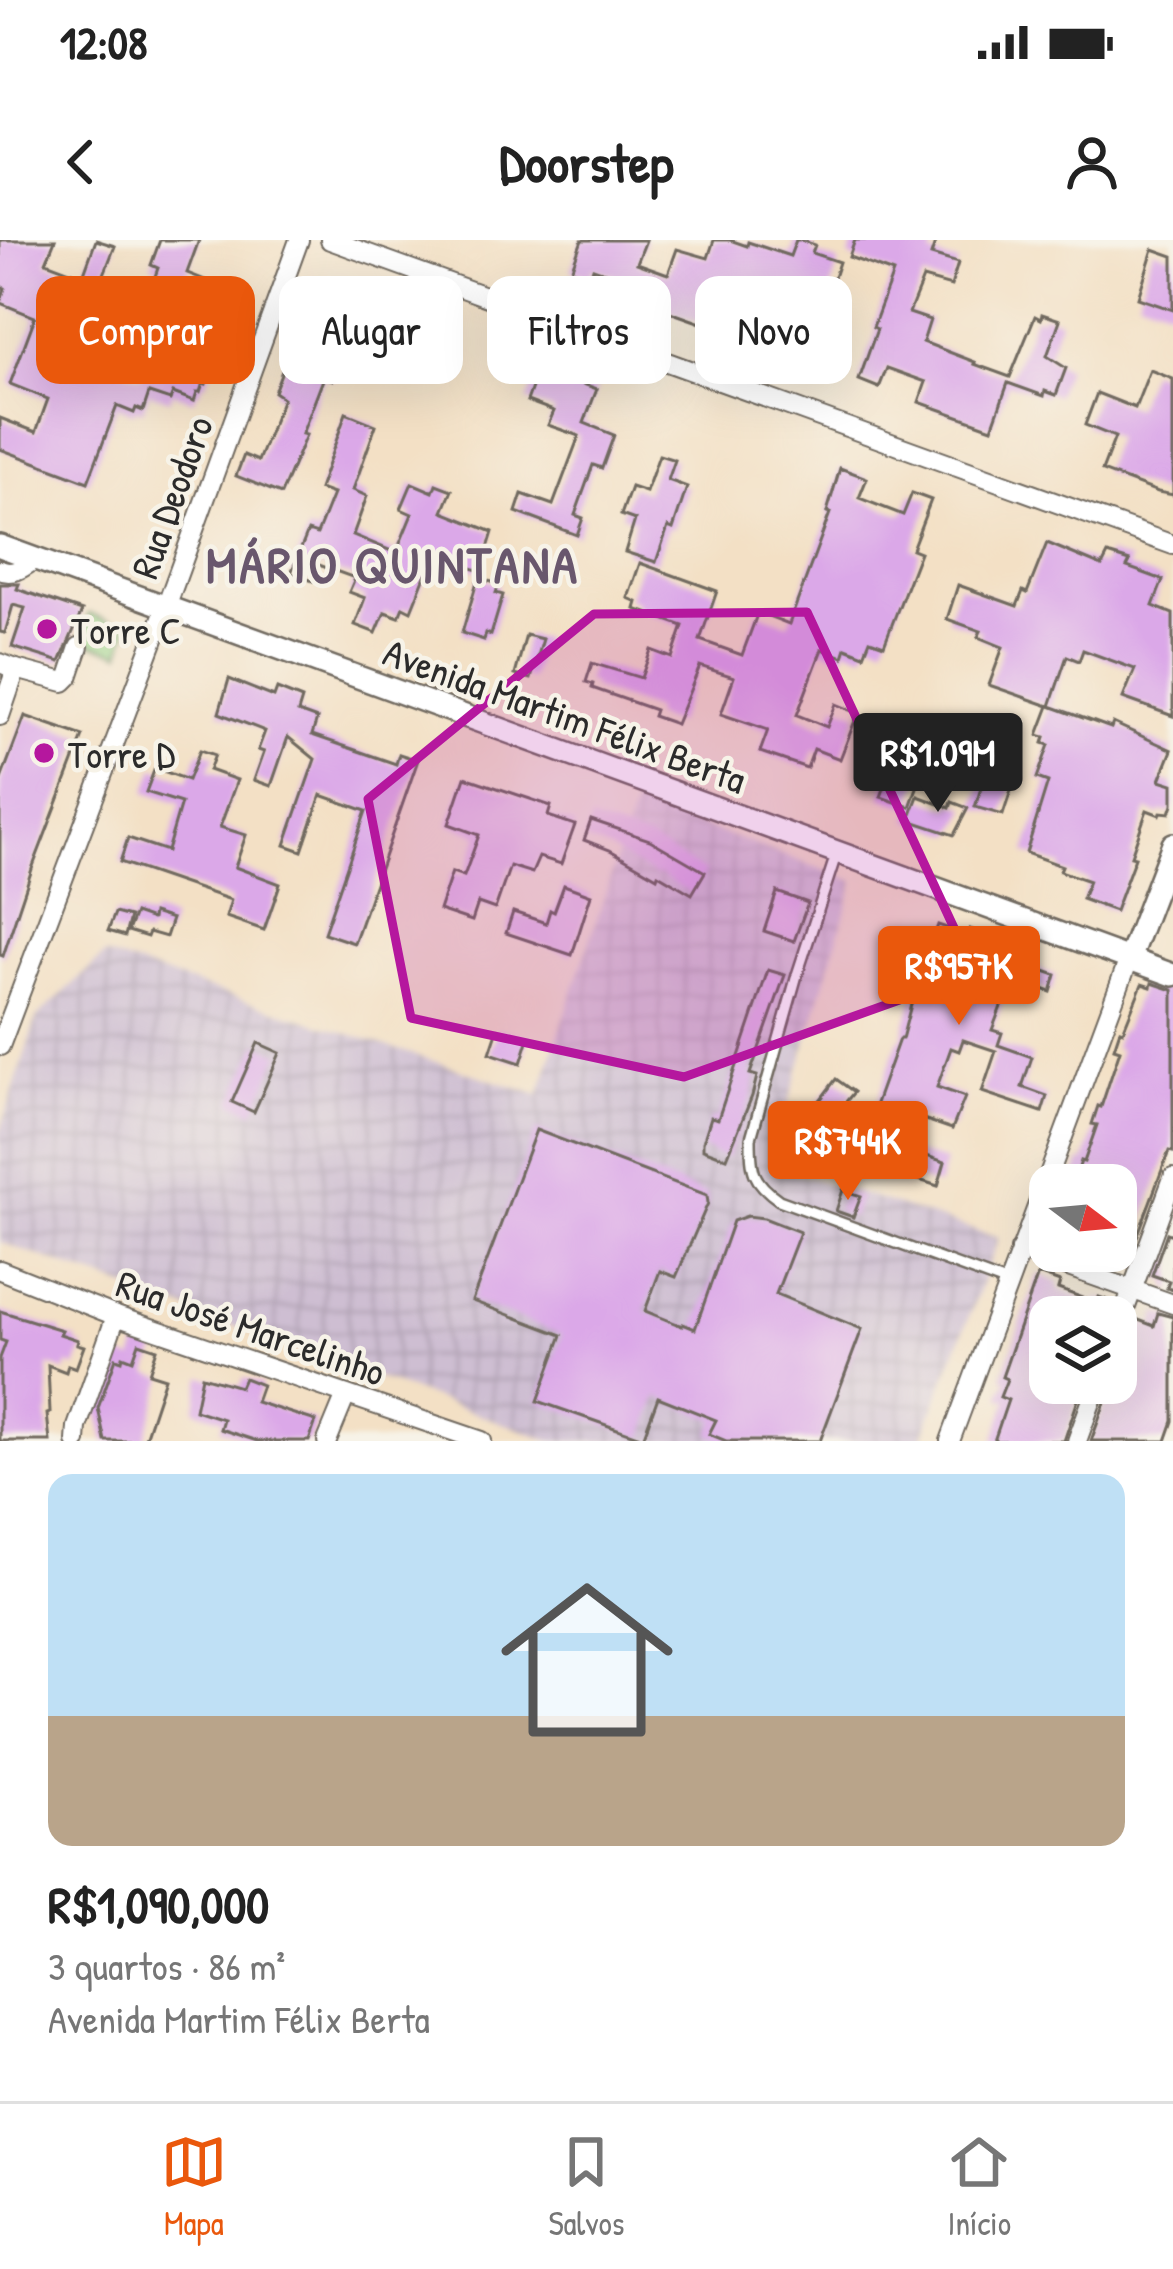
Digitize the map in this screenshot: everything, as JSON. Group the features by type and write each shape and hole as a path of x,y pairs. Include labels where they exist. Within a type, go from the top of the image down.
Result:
{"street":[{"name":"Rua Deodoro","path":"0,1046 299,240"},
{"path":"330,240 1173,545"},
{"name":"Avenida Martim Félix Berta","path":"0,546 1173,975"},
{"path":"4,574 34,560"},
{"path":"0,716 8,666 64,682 80,647"},
{"path":"950,1441 1173,844"},
{"path":"1130,1296 1173,1178"},
{"path":"1020,1250 1173,1304"},
{"name":"Rua José Marcelinho","path":"0,1270 116,1316 472,1439"},
{"path":"76,1441 116,1316"},
{"path":"327,1441 346,1395"},
{"path":"1077,1441 1090,1404"}],"lane":[{"path":"837,852 751,1138 751,1164 758,1186 779,1201 1008,1284"}],"highlighted area":[{"path":"807,612 975,973 684,1077 411,1018 368,799 594,614"}],"shaded area":[{"path":"635,802 855,881 770,1165 999,1238 921,1441 552,1441 0,1242 0,1132 37,1017 105,955 539,1095"}],"green space":[{"path":"89,614 129,627 121,653 81,641"}],"building":[{"path":"0,240 55,240 46,262 83,276 36,276 36,384 203,384 200,392 194,401 173,393 170,400 149,393 143,411 136,408 134,413 117,406 88,482 0,449 0,418 36,432 48,399 10,384 35,317 0,303 5,288 0,286"},
{"path":"96,240 115,246 103,276 83,276"},
{"path":"160,240 199,240 187,273 195,276 155,276 158,268 151,265"},
{"path":"582,240 646,240 637,263 668,274 677,249 708,258 714,240 747,246 748,242 790,256 800,240 815,245 812,253 839,262 835,276 695,276 695,321 671,312 671,276 616,276 593,268 587,276 571,270"},
{"path":"855,240 936,240 931,255 958,263 951,286 923,278 909,313 930,320 923,342 974,364 1010,377 1035,316 1060,320 1047,356 1066,368 1056,395 1045,391 1044,396 1008,383 992,428 919,402 926,382 887,368 879,388 859,380 893,273 849,257"},
{"path":"1153,249 1173,256 1173,310 1138,298"},
{"path":"1150,370 1173,379 1173,495 1102,471 1115,437 1085,425 1097,393 1135,408"},
{"path":"279,379 279,384 321,384 281,494 236,476 244,455 258,461 283,398 274,392"},
{"path":"533,384 583,384 597,389 584,423 614,435 602,468 593,465 575,515 583,518 577,535 516,512 522,494 553,505 579,436 548,425 554,411 527,401"},
{"path":"346,413 376,425 353,490 367,496 353,535 396,553 412,514 401,509 412,483 433,492 436,484 452,490 443,512 493,532 481,571 433,556 411,611 403,607 399,617 385,612 376,633 355,625 365,598 349,592 355,578 319,565 313,581 291,573 308,531 317,534 333,494 319,489"},
{"path":"659,455 675,460 668,480 687,487 656,562 625,552 635,520 621,515 631,487 646,492"},
{"path":"840,468 867,478 859,498 903,515 912,493 931,500 912,549 920,552 884,645 870,640 864,655 846,648 843,657 822,649 797,715 827,727 836,704 858,713 840,759 814,749 807,768 760,752 768,730 721,714 734,677 700,666 676,724 653,716 655,710 586,682 592,663 641,678 651,650 672,658 683,626 635,609 637,602 628,598 640,563 717,591 700,640 742,655 758,612 789,624 830,513"},
{"path":"1047,543 1102,566 1108,554 1130,561 1127,567 1163,580 1153,606 1173,614 1173,716 1123,698 1135,669 1083,650 1079,661 1067,656 1050,706 1111,728 1113,723 1172,750 1160,780 1173,784 1170,813 1147,810 1115,911 1082,899 1089,881 1026,853 1048,782 1037,778 1049,745 1038,735 1049,706 989,685 1003,647 978,637 981,631 947,619 958,585 1017,606"},
{"path":"478,578 499,584 496,593 503,595 491,635 486,633 484,640 462,633"},
{"name":"Torre C","path":"0,584 19,584 17,589 82,611 60,662 12,647 25,608 13,605 5,633 0,632"},
{"path":"526,635 543,639 531,679 515,675"},
{"path":"229,679 274,697 277,689 302,699 298,712 317,719 312,735 396,764 399,754 418,760 354,943 324,933 366,811 321,795 302,851 285,845 315,759 288,737 271,786 254,780 264,752 258,750 265,731 219,713"},
{"path":"25,716 83,736 3,956 0,782"},
{"path":"909,718 938,729 910,807 881,797"},
{"path":"200,750 215,755 209,770 237,780 220,827 246,835 235,867 280,884 264,930 226,917 231,900 120,862 128,838 167,851 181,803 146,792 155,768 188,780"},
{"path":"989,763 1017,772 1003,815 975,807"},
{"path":"465,777 551,806 548,816 575,825 561,864 539,857 532,873 510,866 495,909 478,903 472,921 439,910 452,872 464,876 479,835 449,824"},
{"path":"918,796 950,808 952,802 968,808 954,835 909,820"},
{"path":"591,820 650,840 705,872 692,894 584,840"},
{"path":"564,885 591,895 572,955 506,933 513,912 546,923"},
{"path":"777,892 808,903 794,941 764,931"},
{"path":"115,913 130,917 125,936 108,931"},
{"path":"135,913 172,919 166,937 128,931"},
{"path":"938,925 968,935 970,929 1011,945 1008,958 1056,975 1051,992 1012,978 992,1030 1002,1033 998,1045 1032,1057 1022,1087 1047,1096 1042,1112 982,1092 996,1051 963,1040 959,1051 951,1048 937,1087 965,1097 952,1129 903,1112 901,1118 874,1109"},
{"path":"768,970 785,975 750,1074 757,1076 752,1096 727,1158 703,1149 703,1142 711,1117 718,1119"},
{"path":"1152,983 1173,990 1173,1152 1169,1151 1137,1237 1137,1164 1080,1164 1120,1050 1114,1048 1120,1030 1142,984 1151,987"},
{"path":"498,1029 529,1038 521,1063 490,1053"},
{"path":"258,1043 280,1053 254,1112 232,1102"},
{"path":"836,1079 854,1092 824,1128 808,1116"},
{"path":"536,1130 707,1195 708,1203 676,1277 660,1271 645,1311 682,1326 695,1329 733,1221 747,1216 764,1218 800,1232 776,1294 862,1329 820,1441 726,1441 709,1434 716,1420 658,1397 643,1438 538,1401 562,1335 472,1301"},
{"path":"908,1150 945,1162 938,1186 900,1174"},
{"path":"843,1190 861,1196 853,1217 836,1211"},
{"path":"1167,1233 1173,1235 1173,1290 1167,1288 1169,1281 1152,1275"},
{"path":"1038,1274 1060,1282 1058,1289 1078,1296 1030,1296"},
{"path":"1029,1300 1029,1404 1077,1404 1064,1441 994,1441 1008,1400 1000,1397 1007,1379 1002,1377"},
{"path":"0,1311 62,1330 60,1334 84,1346 76,1368 68,1365 66,1372 48,1365 50,1441 0,1441 0,1358 6,1342 0,1340"},
{"path":"1158,1313 1173,1317 1173,1421 1166,1441 1091,1441 1104,1404 1137,1404 1137,1319 1154,1326"},
{"path":"139,1343 157,1349 149,1373 165,1378 144,1441 105,1441 98,1408 116,1358 133,1360"},
{"path":"202,1376 240,1387 244,1378 262,1385 256,1402 316,1421 309,1441 257,1441 220,1429 223,1419 195,1410"}],"place":[{"name":"Torre C","path":"47,629"},
{"name":"Torre D","path":"44,753"}],"district":[{"name":"MÁRIO QUINTANA","path":"393,564"}]}
